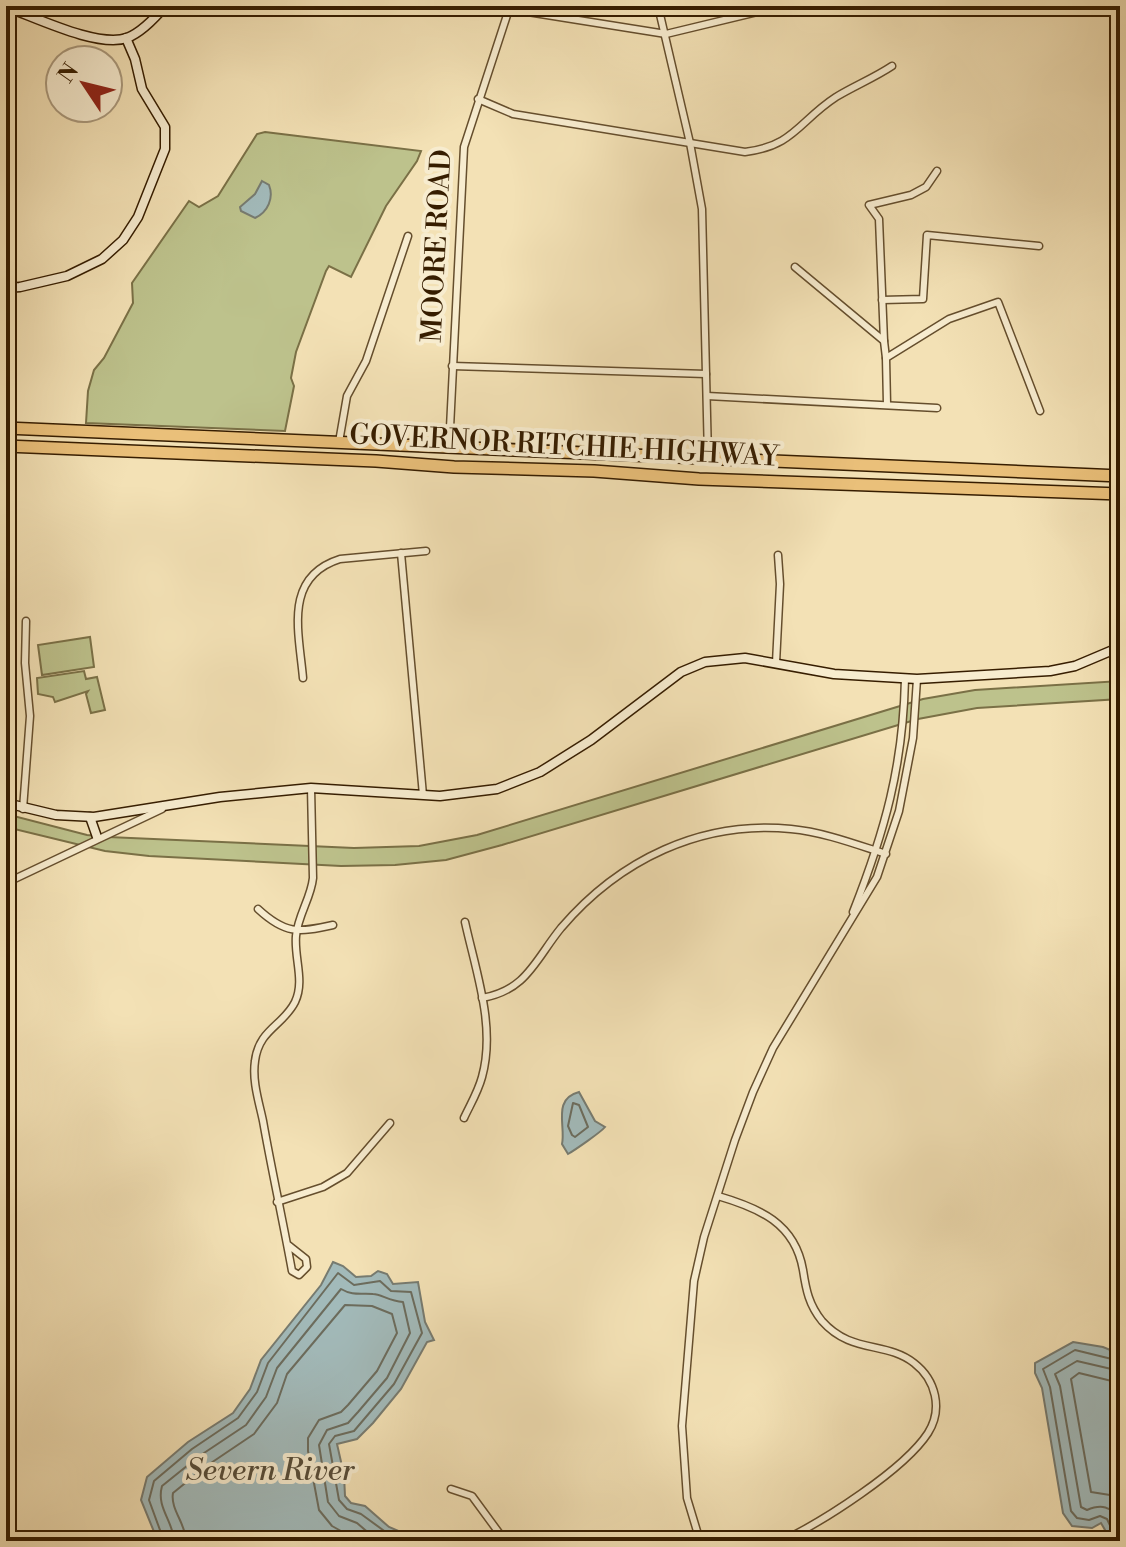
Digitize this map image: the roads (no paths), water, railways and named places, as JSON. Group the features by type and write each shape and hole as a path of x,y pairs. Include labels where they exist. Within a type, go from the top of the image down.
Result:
{"highway":[{"name":"GOVERNOR RITCHIE HIGHWAY","path":"6,428 1120,476"},
{"path":"376,461 377,445"},
{"name":"GOVERNOR RITCHIE HIGHWAY","path":"6,446 594,471 699,479 1120,494"},
{"path":"841,482 845,464"}],"street":[{"path":"6,7 98,39 126,38 150,23 165,6"},
{"path":"658,6 702,209 708,457"},
{"path":"510,8 666,34 760,8 782,6"},
{"name":"MOORE ROAD","path":"449,448 464,147 510,8"},
{"path":"6,288 67,276 102,259 123,240 138,217 165,149 165,127 142,89 126,38"},
{"path":"478,99 513,114 745,152 767,149 789,138 835,98 892,66"},
{"path":"887,404 879,219 869,205 911,195 926,187 937,171"},
{"path":"882,300 923,299 927,235 1039,246"},
{"path":"339,442 347,396 366,361 408,236"},
{"path":"795,267 884,341"},
{"path":"886,358 949,319 998,302 1040,411"},
{"path":"452,366 706,374"},
{"path":"707,396 937,408"},
{"path":"303,678 299,599 313,573 327,563 340,559 426,551"},
{"path":"401,553 423,795"},
{"path":"776,663 780,584 778,555"},
{"path":"23,809 30,716 30,698 25,682 26,621"},
{"path":"6,803 56,815 90,817 231,796 311,788 423,795 480,792 522,781 591,740 681,672 705,662 734,657 833,674 917,679 1050,671 1075,666 1120,647"},
{"path":"847,926 890,809 898,770 905,679"},
{"path":"700,1541 687,1498 682,1426 694,1281 704,1237 745,1112 773,1048 877,877 886,854 907,772 917,679"},
{"path":"898,770 907,772"},
{"path":"287,1244 306,1259 307,1267 299,1275 292,1271 277,1202 254,1068 262,1039 289,1011 298,994 296,932 312,890 313,878 311,788"},
{"path":"6,883 167,806"},
{"path":"890,809 899,811"},
{"path":"90,817 97,837"},
{"path":"482,998 496,995 522,981 574,913 606,884 641,860 685,839 713,832 793,829 886,854"},
{"path":"258,909 270,921 296,932 333,925"},
{"path":"464,1118 480,1082 487,1051 482,998 465,922"},
{"path":"277,1202 323,1187 347,1173 390,1123"},
{"path":"718,1196 748,1205 774,1219 785,1229 799,1253 806,1291 820,1318 843,1339 911,1360 933,1386 936,1400 935,1418 918,1445 851,1500 782,1541"},
{"path":"451,1489 472,1496 505,1541"}],"water":[{"path":"262,181 269,185 270,200 255,218 241,211 240,207 255,194"},
{"path":"579,1092 595,1121 605,1127 568,1154 562,1144 563,1107 571,1096"},
{"name":"Severn River","path":"333,1262 356,1277 371,1276 378,1271 387,1274 393,1284 418,1282 425,1322 434,1340 427,1342 401,1389 373,1423 357,1439 337,1444 345,1496 351,1503 365,1506 389,1527 401,1532 408,1541 157,1539 141,1500 147,1477 188,1442 233,1413 250,1389 261,1360 321,1285"},
{"path":"1073,1342 1103,1347 1120,1354 1120,1541 983,1541 1025,1532 1046,1532 1067,1538 1105,1530 1101,1523 1092,1528 1072,1526 1063,1513 1042,1388 1035,1373 1035,1363"}]}
